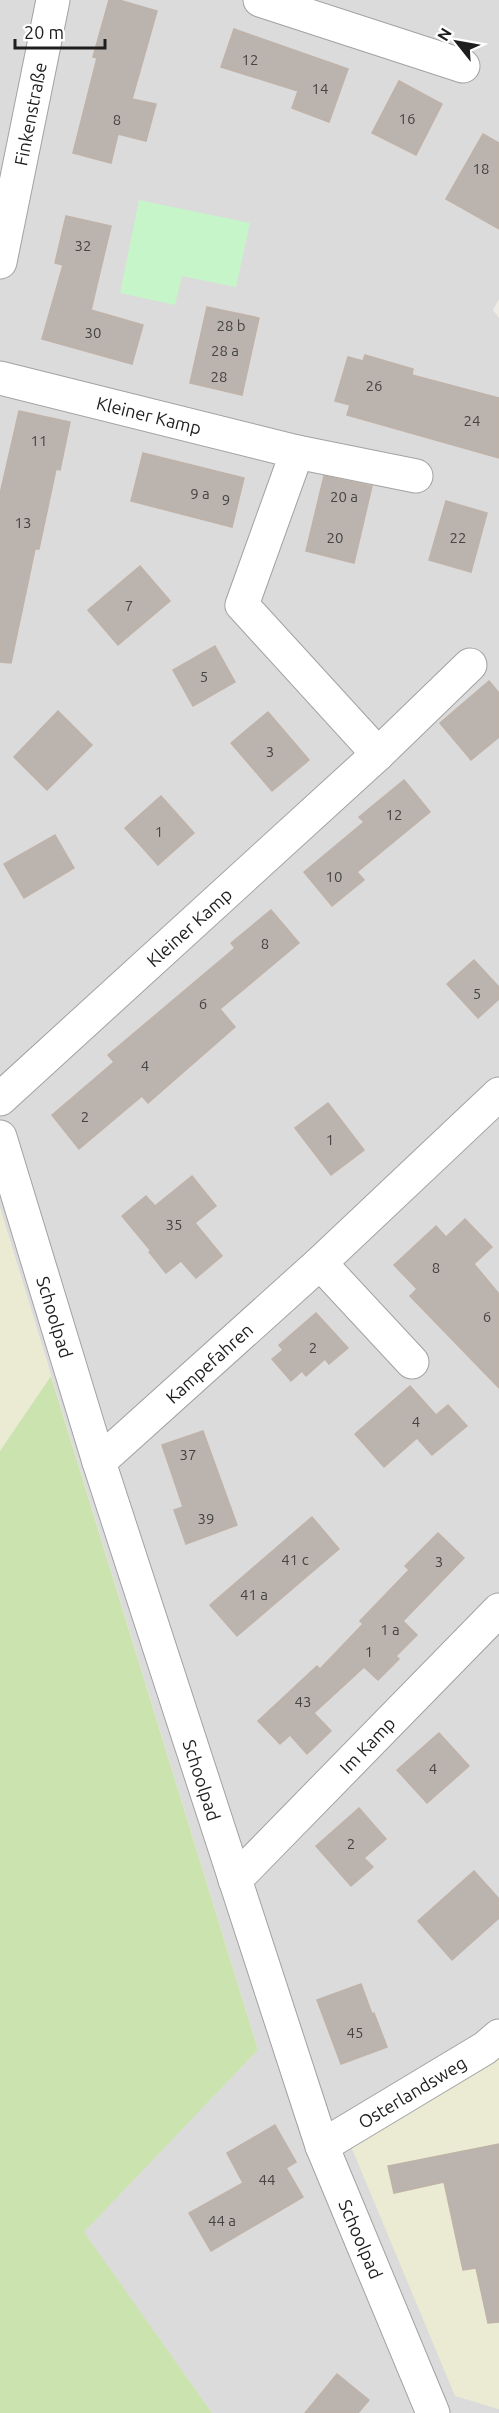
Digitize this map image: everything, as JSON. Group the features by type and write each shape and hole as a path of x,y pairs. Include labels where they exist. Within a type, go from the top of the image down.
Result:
{"street":[{"name":"Finkenstraße","path":"0,262 53,0"},
{"path":"260,0 463,66"},
{"name":"Kleiner Kamp","path":"0,378 297,452 416,476"},
{"path":"297,452 242,606 378,754"},
{"name":"Kleiner Kamp","path":"0,1100 378,754 470,665"},
{"name":"Kampefahren","path":"99,1462 320,1263 499,1094"},
{"name":"Schoolpad","path":"0,1137 99,1462 322,2146 434,2413"},
{"path":"320,1263 412,1362"},
{"name":"Im Kamp","path":"235,1880 499,1610"},
{"name":"Osterlandsweg","path":"322,2146 485,2049 499,2036"}],"shaded area":[{"path":"0,0 499,0 499,299 493,310 499,318 499,2055 455,2395 499,2409 499,2413 212,2413 83,2232 258,2050 0,1208"}],"green space":[{"path":"139,200 250,223 236,287 182,276 175,305 120,293"},
{"path":"0,1208 51,1376 0,1451"},
{"path":"51,1376 258,2050 84,2232 212,2413 0,2413 0,1451"},
{"path":"499,2055 499,2409 455,2396 350,2144"}],"building":[{"path":"109,0 119,0 157,11 132,99 156,104 146,141 118,134 111,163 73,153 97,58 93,57"},
{"path":"234,29 348,69 329,122 292,108 298,91 221,67"},
{"path":"399,81 442,104 416,155 372,133"},
{"path":"483,134 499,143 499,229 446,199"},
{"path":"66,216 111,226 91,310 143,325 132,364 42,339 63,265 55,263"},
{"path":"207,307 259,318 242,395 190,383"},
{"path":"365,355 413,369 412,375 499,398 499,458 347,415 350,405 335,401 348,357 363,361"},
{"path":"19,411 70,422 60,470 56,469 39,549 35,549 11,663 0,662 0,494"},
{"path":"143,453 244,478 232,527 131,501"},
{"path":"324,476 372,486 354,563 306,551"},
{"path":"446,501 487,513 471,572 429,560"},
{"path":"140,566 170,601 118,645 88,610"},
{"path":"215,646 235,682 193,706 173,670"},
{"path":"489,681 499,693 499,737 471,760 440,723"},
{"path":"58,711 92,745 47,790 14,757"},
{"path":"268,712 309,760 272,791 231,743"},
{"path":"404,780 430,812 357,872 364,880 332,906 304,872 364,822 359,817"},
{"path":"161,796 194,833 158,865 125,828"},
{"path":"55,835 74,868 24,898 4,864"},
{"path":"271,910 299,943 220,1009 235,1027 148,1103 142,1096 79,1149 52,1115 114,1062 108,1055 235,948 231,943"},
{"path":"474,960 499,987 499,999 478,1018 447,984"},
{"path":"328,1103 364,1150 331,1175 295,1128"},
{"path":"192,1176 216,1206 195,1223 222,1256 196,1278 181,1261 166,1273 122,1216 146,1196 155,1206"},
{"path":"465,1219 492,1247 474,1264 499,1294 499,1388 410,1296 417,1289 394,1265 436,1226 446,1237"},
{"path":"316,1313 348,1348 329,1364 325,1359 306,1376 302,1371 291,1381 272,1359 283,1350 279,1345"},
{"path":"410,1386 436,1415 448,1405 467,1426 432,1455 417,1438 384,1467 355,1434"},
{"path":"203,1431 237,1525 186,1544 174,1510 183,1507 162,1445"},
{"path":"312,1517 339,1549 237,1636 210,1605"},
{"path":"438,1533 464,1558 403,1621 417,1635 396,1656 399,1659 378,1680 364,1667 314,1713 331,1731 307,1754 290,1735 280,1744 258,1721 317,1666 320,1669 363,1624 360,1621 409,1570 405,1566"},
{"path":"439,1733 469,1766 427,1803 397,1770"},
{"path":"359,1808 386,1839 364,1858 373,1867 351,1886 316,1846"},
{"path":"474,1871 499,1899 499,1918 452,1960 418,1921"},
{"path":"361,1984 387,2047 341,2064 317,2000"},
{"path":"275,2125 296,2162 286,2168 303,2197 211,2251 189,2213 243,2183 227,2153"},
{"path":"499,2144 499,2322 488,2323 476,2268 463,2270 444,2182 394,2193 388,2166"},
{"path":"337,2374 369,2400 358,2413 305,2413"}]}
